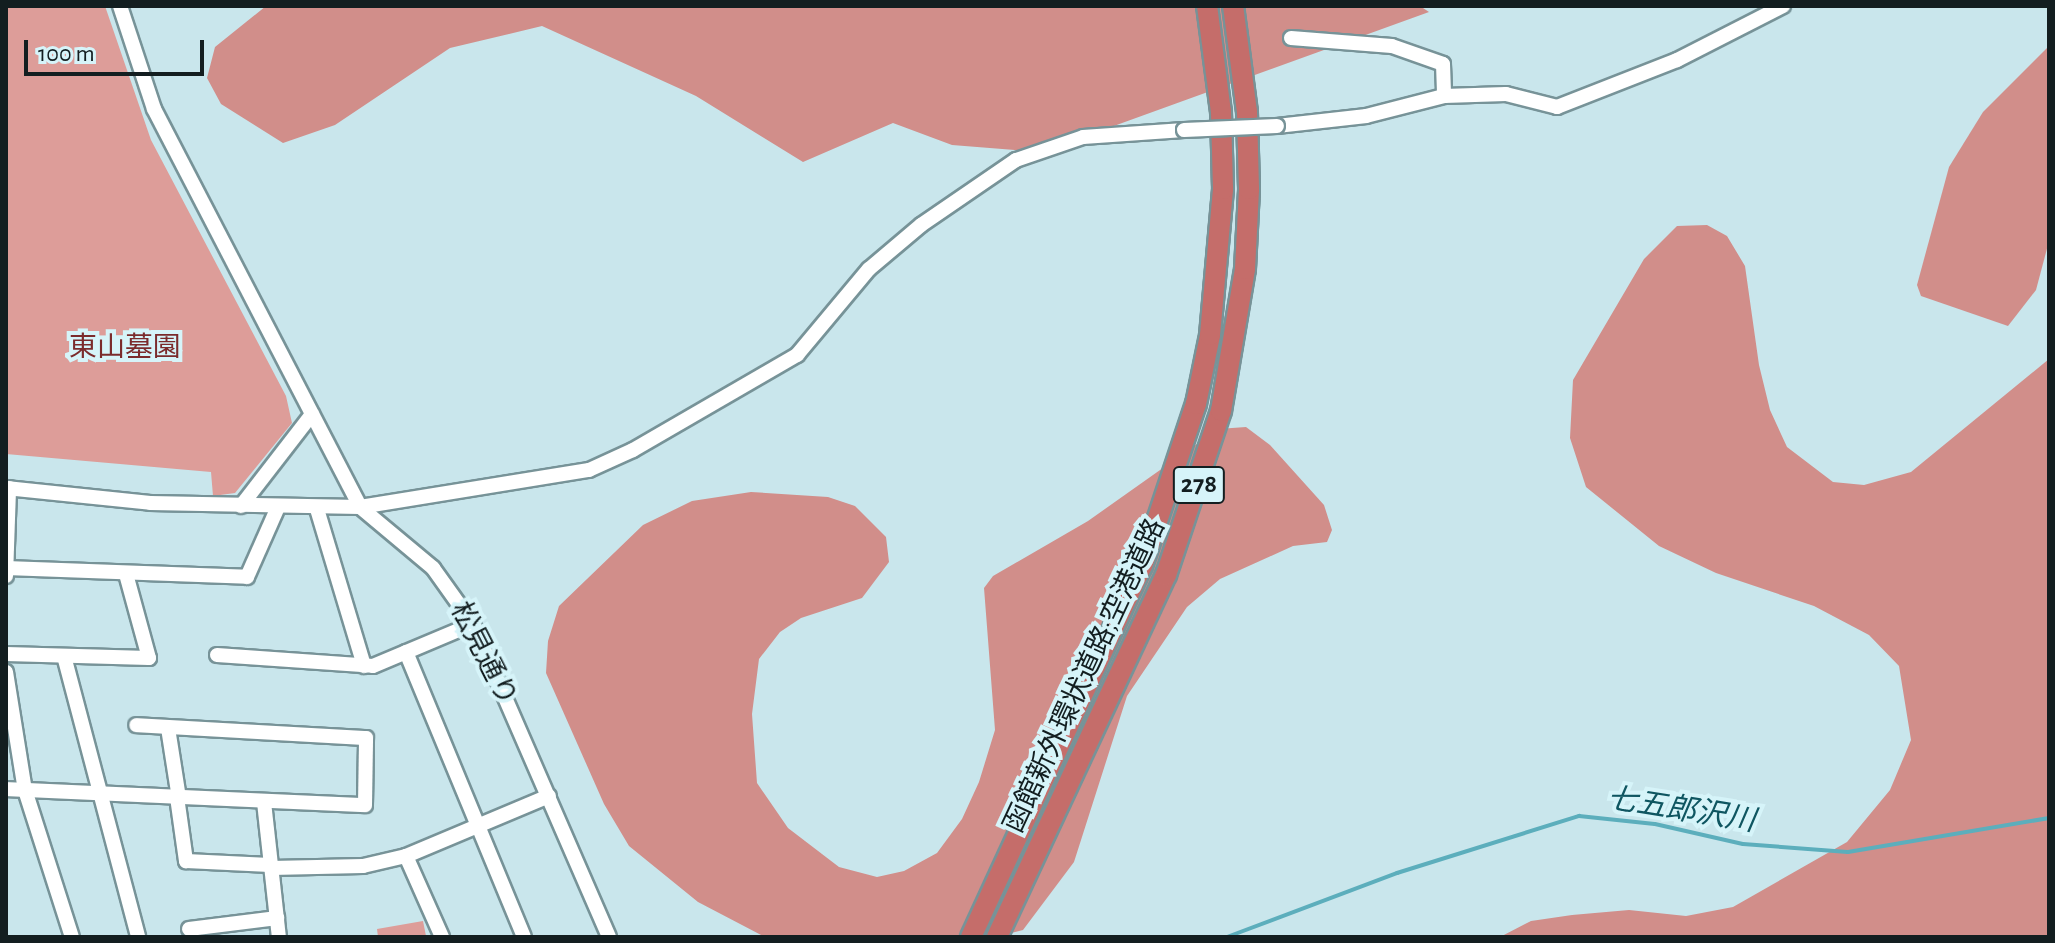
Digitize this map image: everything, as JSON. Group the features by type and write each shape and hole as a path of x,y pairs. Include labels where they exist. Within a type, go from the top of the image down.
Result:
{"highway":[{"name":"函館新外環状道路;空港道路","path":"974,929 1142,566 1196,404 1210,335 1223,189 1221,112 1207,6"},
{"name":"函館新外環状道路;空港道路","path":"999,932 1166,575 1221,411 1245,269 1249,189 1247,112 1233,6"}],"street":[{"path":"120,6 154,109 360,507"},
{"path":"6,576 8,488 102,500 317,509 360,507 589,470 797,355 869,269 921,225 1016,160 1083,137 1277,126 1366,116 1444,96 1506,94 1557,107 1677,60 1783,6"},
{"path":"1291,38 1392,46 1443,64 1444,96"},
{"path":"241,506 312,414"},
{"path":"6,568 247,577 278,507"},
{"name":"松見通り","path":"360,507 433,568 473,624 609,937"},
{"path":"317,509 364,666"},
{"path":"6,654 149,658 126,574"},
{"path":"217,655 364,666 473,624"},
{"path":"406,652 524,937"},
{"path":"64,656 138,937"},
{"path":"6,672 25,790 72,937"},
{"path":"6,789 365,805 366,738 136,725"},
{"path":"168,728 186,861 270,866 363,866 406,856 549,796"},
{"path":"264,802 279,937"},
{"path":"406,856 442,937"},
{"path":"189,929 277,918"}],"green space":[{"name":"東山墓園","path":"6,6 105,6 151,140 286,396 292,423 235,493 213,496 211,472 6,454"},
{"path":"423,921 426,936 378,937 377,929"}],"shaded area":[{"path":"266,6 1420,6 1429,12 1042,152 952,145 893,123 803,162 696,96 542,26 450,48 335,125 283,143 221,104 207,78 215,47"},
{"path":"2049,46 2049,241 2036,290 2008,326 1921,296 1917,285 1949,167 1983,112"},
{"path":"1707,225 1727,236 1745,266 1759,365 1770,410 1787,447 1833,482 1864,485 1911,472 2049,359 2049,937 1500,937 1531,921 1572,915 1629,910 1686,916 1733,907 1847,842 1890,790 1911,740 1899,666 1869,635 1814,606 1716,573 1659,546 1586,487 1570,438 1573,380 1644,259 1677,226"},
{"path":"1246,427 1270,445 1324,505 1332,530 1327,542 1293,546 1220,579 1187,607 1127,696 1074,862 1023,930 996,937 763,936 698,902 629,846 604,804 546,673 548,641 559,606 643,525 692,501 751,492 828,497 855,506 886,537 889,562 862,598 801,618 780,632 759,659 752,714 757,783 788,828 839,867 877,877 904,871 937,853 962,819 979,782 995,730 984,588 993,576 1088,521 1218,429"}],"waterway":[{"name":"七五郎沢川","path":"1227,937 1397,873 1579,816 1655,824 1743,844 1848,852 2049,818"}]}
